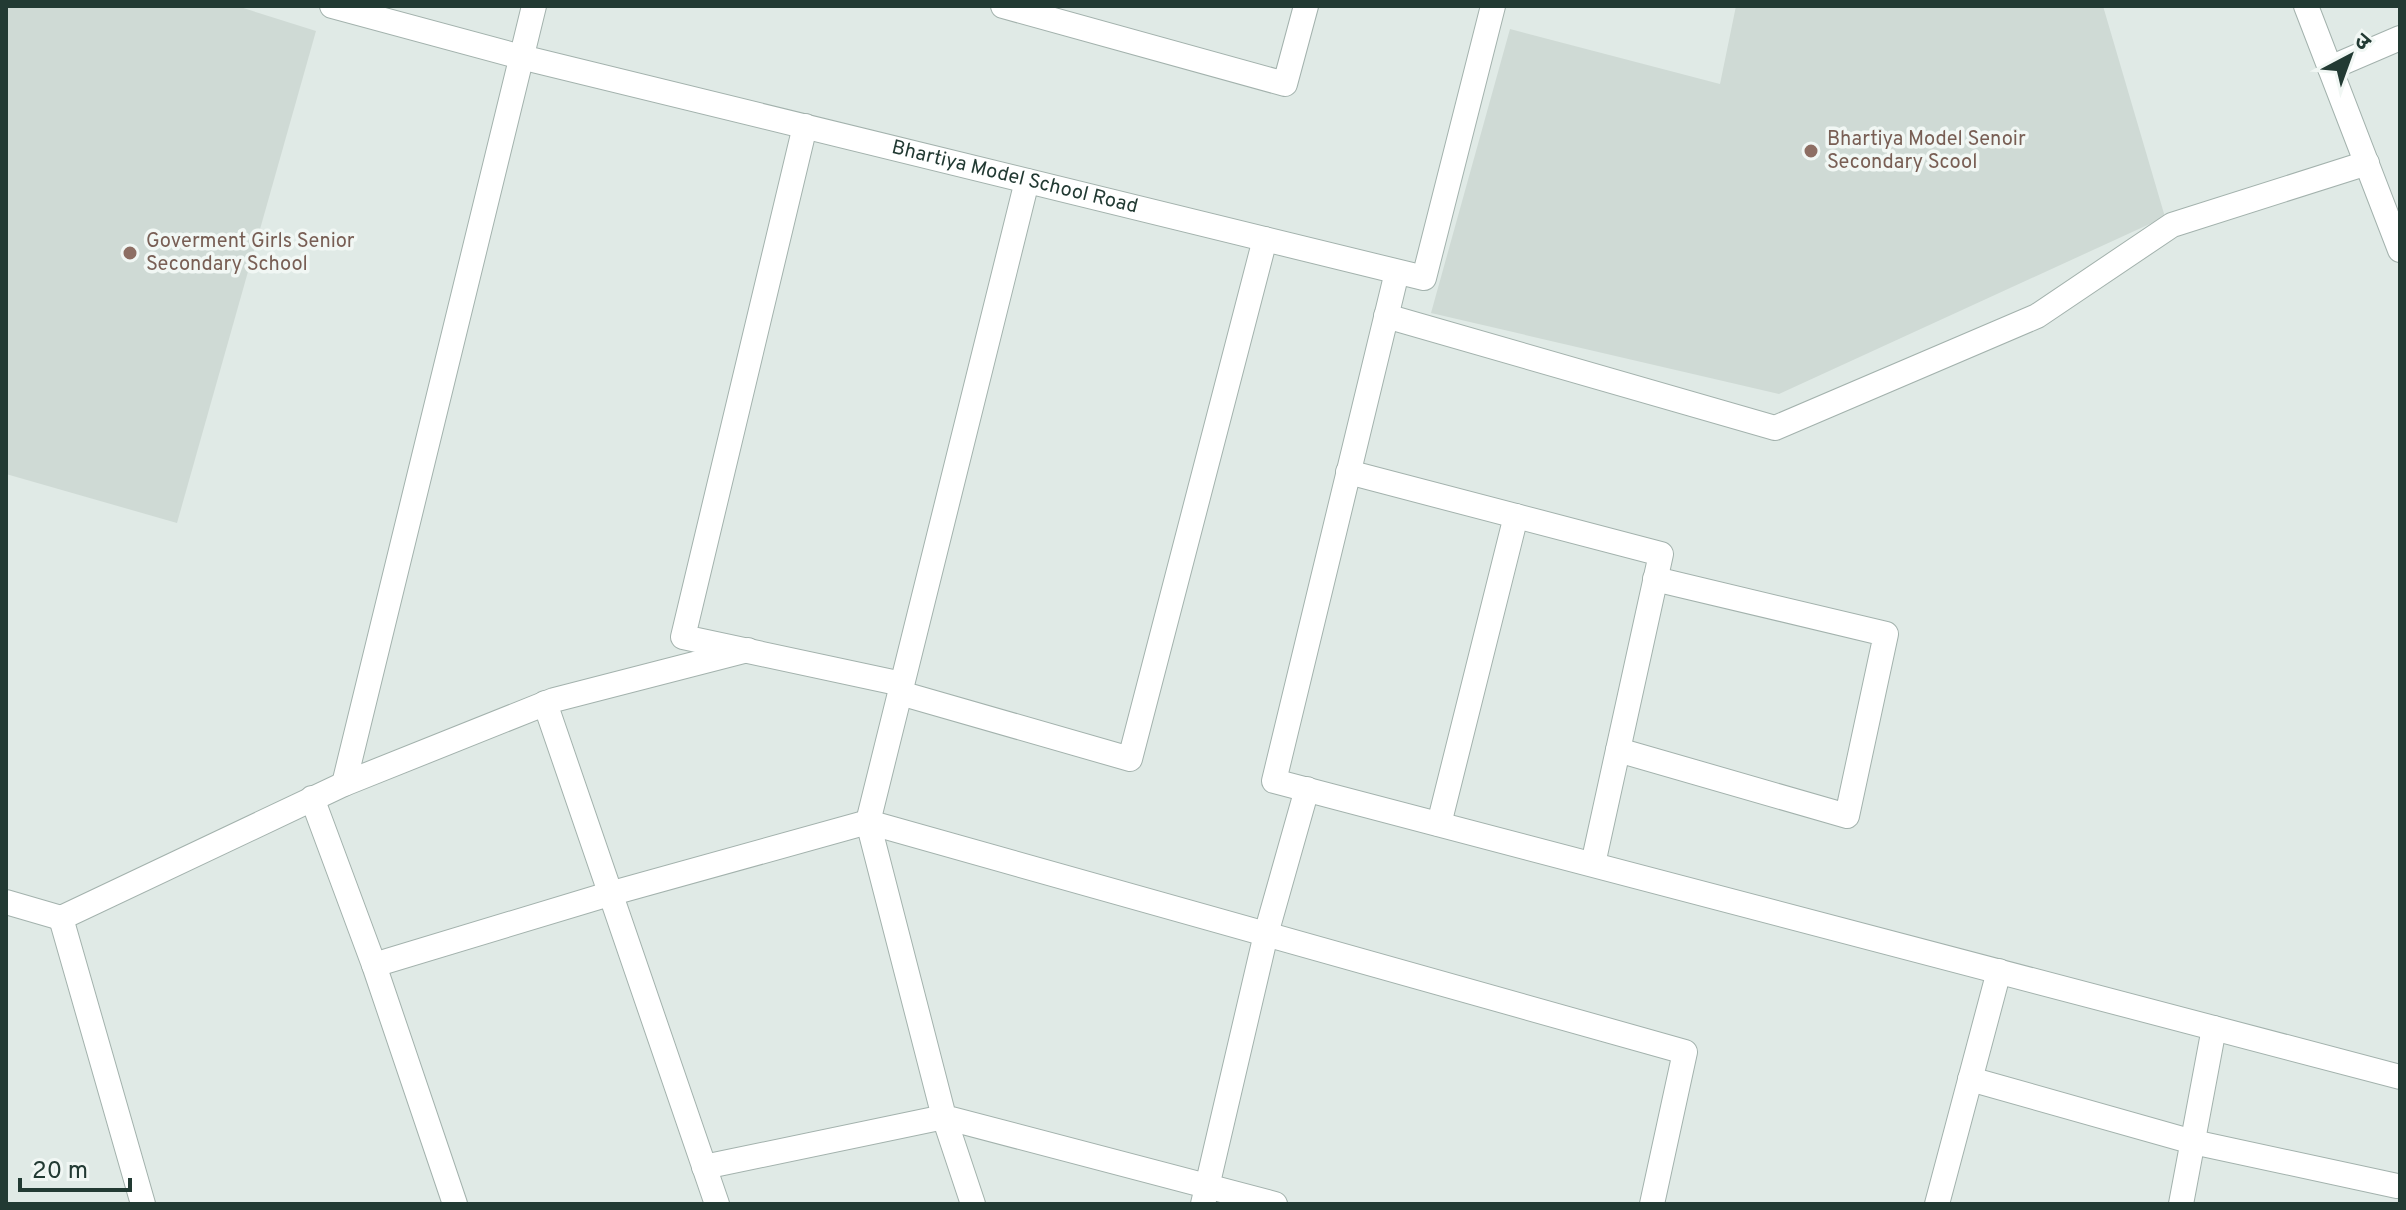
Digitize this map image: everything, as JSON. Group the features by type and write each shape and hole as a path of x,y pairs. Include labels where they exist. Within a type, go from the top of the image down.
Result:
{"street":[{"name":"Bhartiya Model School Road","path":"332,6 521,57 1424,278 1493,6"},
{"path":"344,784 534,6"},
{"path":"1003,6 1285,84 1306,6"},
{"path":"2306,6 2367,163 2394,215 2400,250"},
{"path":"2330,68 2400,38"},
{"path":"805,126 683,637 901,688 1130,759 1265,239"},
{"path":"1386,316 1775,428 2037,316 2172,225 2367,163"},
{"path":"973,1204 944,1117 868,822 1027,181"},
{"path":"1397,272 1274,781 2400,1077"},
{"path":"1348,472 1661,554 1593,864"},
{"path":"1439,824 1516,516"},
{"path":"1618,750 1847,816 1886,634 1655,579"},
{"path":"6,902 61,918 312,798 545,703 748,650"},
{"path":"545,703 717,1204"},
{"path":"1204,1195 1266,934 1307,789"},
{"path":"312,798 374,965 455,1204"},
{"path":"374,965 609,894 868,822 1685,1052 1652,1204"},
{"path":"61,918 143,1204"},
{"path":"1937,1204 1999,971"},
{"path":"2181,1204 2214,1028"},
{"path":"1970,1079 2193,1142 2398,1188"},
{"path":"704,1167 944,1117 1204,1195 1275,1204"}],"shaded area":[{"name":"Goverment Girls Senior Secondary School","path":"6,6 237,6 316,31 177,523 6,474"},
{"name":"Bhartiya Model Senoir Secondary Scool","path":"1736,6 2103,6 2165,217 1779,394 1431,313 1510,29 1720,84"}],"place":[{"name":"Bhartiya Model Senoir Secondary Scool","path":"1811,151"},
{"name":"Goverment Girls Senior Secondary School","path":"130,253"}]}
